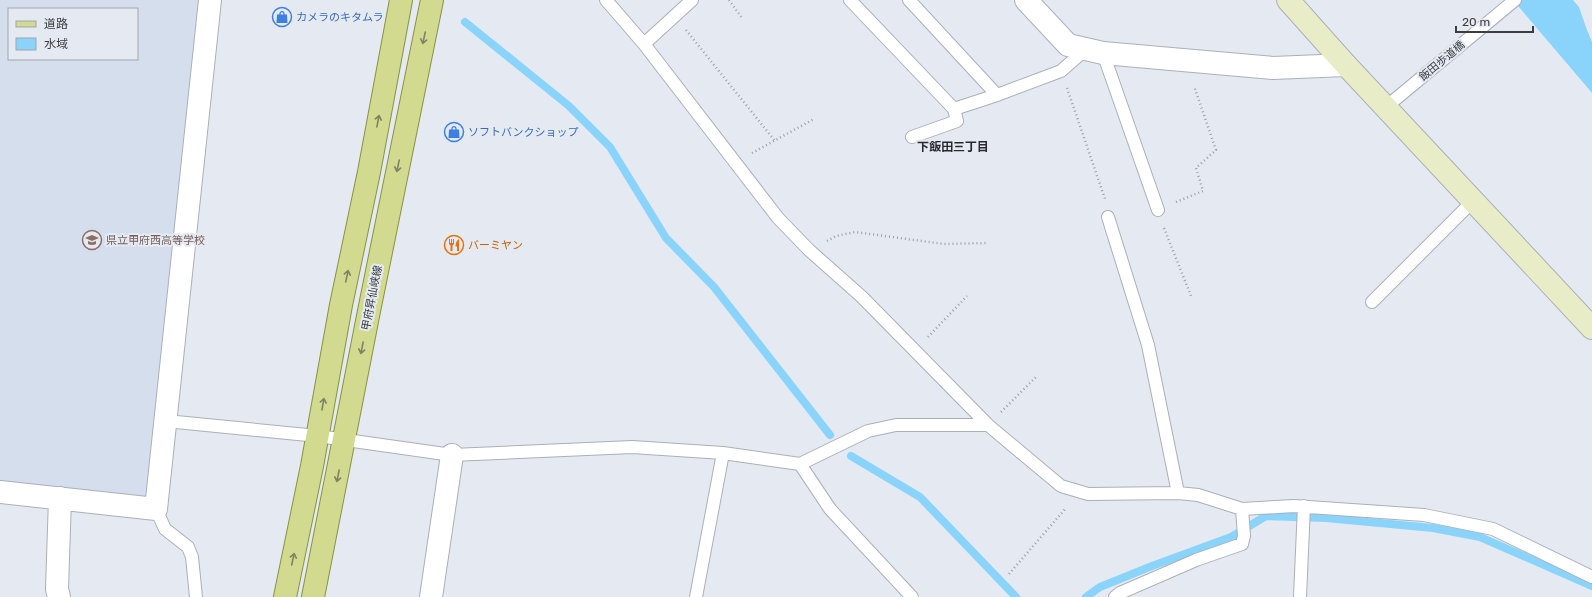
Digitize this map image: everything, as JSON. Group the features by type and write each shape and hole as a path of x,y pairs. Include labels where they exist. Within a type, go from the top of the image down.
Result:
{"main road":[{"path":"285,597 318,436 341,305 369,172 402,0"},
{"name":"甲府昇仙峡線","path":"313,597 432,0"}],"street":[{"path":"0,492 156,509 210,0"},
{"path":"1026,0 1068,45 1095,51 1186,61 1274,68 1346,65"},
{"path":"1288,0 1346,65 1592,328"},
{"path":"431,597 452,455"},
{"path":"59,597 57,589 60,498"}],"lane":[{"path":"606,0 644,44 778,218 809,250 862,297 916,350 988,425 1061,486 1088,494 1178,493 1198,495 1242,509 1304,513 1424,515 1493,529 1592,576"},
{"path":"644,44 692,0"},
{"path":"850,0 954,109 957,121 912,137"},
{"path":"909,0 997,95"},
{"name":"飯田歩道橋","path":"1386,107 1515,0"},
{"path":"954,109 1061,71 1095,51 1158,210"},
{"path":"1372,302 1474,201"},
{"path":"1108,217 1148,345 1178,493"},
{"path":"166,421 318,436 452,455 632,447 723,453 800,464 868,431 896,425 988,425"},
{"path":"696,597 723,453"},
{"path":"800,464 830,509 912,597"},
{"path":"156,509 165,529 188,547 192,557 196,597"},
{"path":"1114,597 1196,560 1242,544 1244,536 1242,509"},
{"path":"1300,597 1304,513"}],"path":[{"path":"729,0 742,18"},
{"path":"675,16 775,141"},
{"path":"1186,61 1216,150 1196,168 1203,191 1158,210 1191,296"},
{"path":"1061,71 1108,206 1108,217"},
{"path":"735,162 814,119"},
{"path":"809,250 836,236 856,232 944,244 987,243"},
{"path":"916,350 967,296"},
{"path":"988,425 1037,376"},
{"path":"1009,574 1080,492"}],"shaded area":[{"name":"県立甲府西高等学校","path":"0,0 210,0 156,509 0,492"}],"water":[{"path":"1513,0 1573,0 1579,7 1592,42 1592,93"}],"waterway":[{"path":"465,22 569,106 610,147 666,238 714,287 830,435"},
{"path":"851,456 920,497 1016,597"},
{"path":"1086,597 1100,587 1231,537 1266,516 1326,518 1433,528 1480,537 1592,586"}],"place":[{"name":"カメラのキタムラ","path":"282,17"},
{"name":"ソフトバンクショップ","path":"454,132"},
{"name":"県立甲府西高等学校","path":"92,240"},
{"name":"バーミヤン","path":"454,245"}],"district":[{"name":"下飯田三丁目","path":"953,147"}]}
